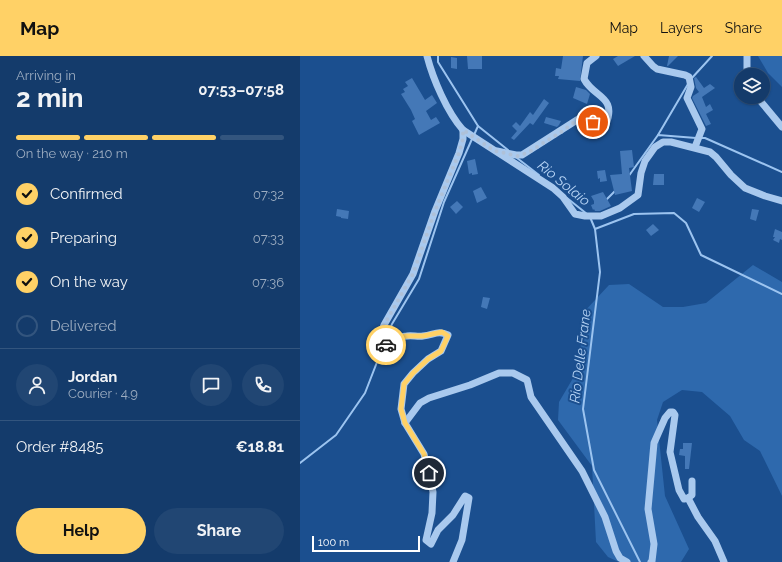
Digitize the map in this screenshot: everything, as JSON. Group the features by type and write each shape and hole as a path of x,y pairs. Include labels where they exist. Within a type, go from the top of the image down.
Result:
{"street":[{"path":"427,56 434,78 458,125 463,130 553,188 563,197 575,214 585,216 601,216 620,208 638,195 641,173 645,161 655,148 662,142 671,142 710,152 745,188 782,201"},
{"path":"495,151 522,155 580,118 602,125 606,124 610,111 607,104 584,79 587,64 596,56"},
{"path":"644,56 646,60 657,69 689,77 691,87 687,98 701,124 702,129 695,147"},
{"path":"747,56 747,68"},
{"path":"763,104 782,127"},
{"path":"453,562 462,540 469,498 465,496 453,515 438,530 431,544 426,540 432,513 433,492 424,454 405,423 401,409 404,384 428,359 441,351 448,336 442,332 423,336 406,336 396,339 385,346 378,355 380,335 384,325 413,274 435,211 459,153 463,139 463,130"},
{"path":"405,423 420,403 429,398 470,385 499,373 513,373 527,380 531,397 582,471 605,517 616,552 620,558 627,562"},
{"path":"651,562 654,544 648,509 654,443 665,418 670,412 673,412 675,415 670,452 679,490 684,499 688,498"},
{"path":"688,498 692,495 692,481"},
{"path":"688,498 698,517 715,541 724,562"}],"shaded area":[{"path":"758,56 782,56 782,87 770,75 770,68 765,68"},
{"path":"753,265 782,282 782,496 760,451 744,440 730,416 702,392 682,390 663,402 657,420 665,496 689,549 681,562 619,562 608,557 596,542 592,466 558,420 559,402 579,368 583,313 609,285 629,284 663,307 683,307 706,303"}],"building":[{"path":"467,56 482,56 482,69 468,69"},
{"path":"563,56 583,56 580,81 558,79 559,76 555,76 556,68 561,69"},
{"path":"618,56 635,56 618,66 613,59"},
{"path":"669,56 678,56 667,66"},
{"path":"451,57 457,58 457,69 451,68"},
{"path":"696,77 704,88 710,84 715,88 702,97 706,107 710,104 713,110 706,114 711,124 706,126 692,98 699,92 696,88 694,78"},
{"path":"412,78 425,100 432,95 437,103 426,111 431,120 436,117 440,123 419,135 412,121 415,119 401,94 405,92 403,89 408,86 405,82"},
{"path":"576,87 586,90 590,94 587,104 573,98"},
{"path":"544,99 549,103 533,125 530,123 514,140 511,138 517,131 512,126 516,122 520,126 530,112 533,115"},
{"path":"546,117 561,121 557,127 544,123"},
{"path":"632,150 634,167 629,168 632,191 615,195 610,175 622,174 620,151"},
{"path":"475,159 478,174 472,175 472,173 469,174 467,161"},
{"path":"605,170 607,181 600,182 597,171"},
{"path":"654,174 664,174 664,185 653,185"},
{"path":"481,187 487,198 477,203 473,191"},
{"path":"603,192 611,206 600,211 595,211 591,205 594,204 594,201 591,196"},
{"path":"697,198 705,202 699,212 692,208"},
{"path":"457,201 463,207 456,214 450,207"},
{"path":"337,209 349,211 348,219 336,216"},
{"path":"752,209 759,210 756,221 750,219"},
{"path":"653,224 659,230 651,236 646,230"},
{"path":"775,229 782,232 782,240 780,239 779,243 773,240 775,237 773,237"},
{"path":"483,297 490,298 487,309 481,307"},
{"path":"683,443 692,443 689,469 685,469 685,456 679,455 680,449 683,449"}],"waterway":[{"name":"Rio Solaio","path":"438,56 438,62 478,126 508,150"},
{"path":"691,79 712,56"},
{"path":"658,135 688,84"},
{"path":"474,135 478,126"},
{"path":"628,177 658,135 696,138"},
{"path":"701,138 705,138 782,172"},
{"path":"384,344 392,324 419,279 444,202 472,139"},
{"name":"Rio Solaio","path":"517,158 539,175"},
{"path":"606,200 616,190"},
{"name":"Rio Solaio","path":"567,198 587,214"},
{"path":"595,229 634,214 674,213 686,223 701,255 782,294"},
{"name":"Rio Delle Frane","path":"590,217 595,229 600,272 583,409 594,470 640,562"},
{"path":"300,463 336,435 365,393 379,357"}],"way so far":[{"path":"386,345 378,355 380,335 384,325 413,274 435,211 459,153 463,139 463,130 495,151 518,156 529,152 580,118 593,122"}],"route":[{"path":"386,345 396,339 406,336 423,336 442,332 448,336 441,351 428,359 404,384 401,409 405,423 424,454 429,473"}]}
